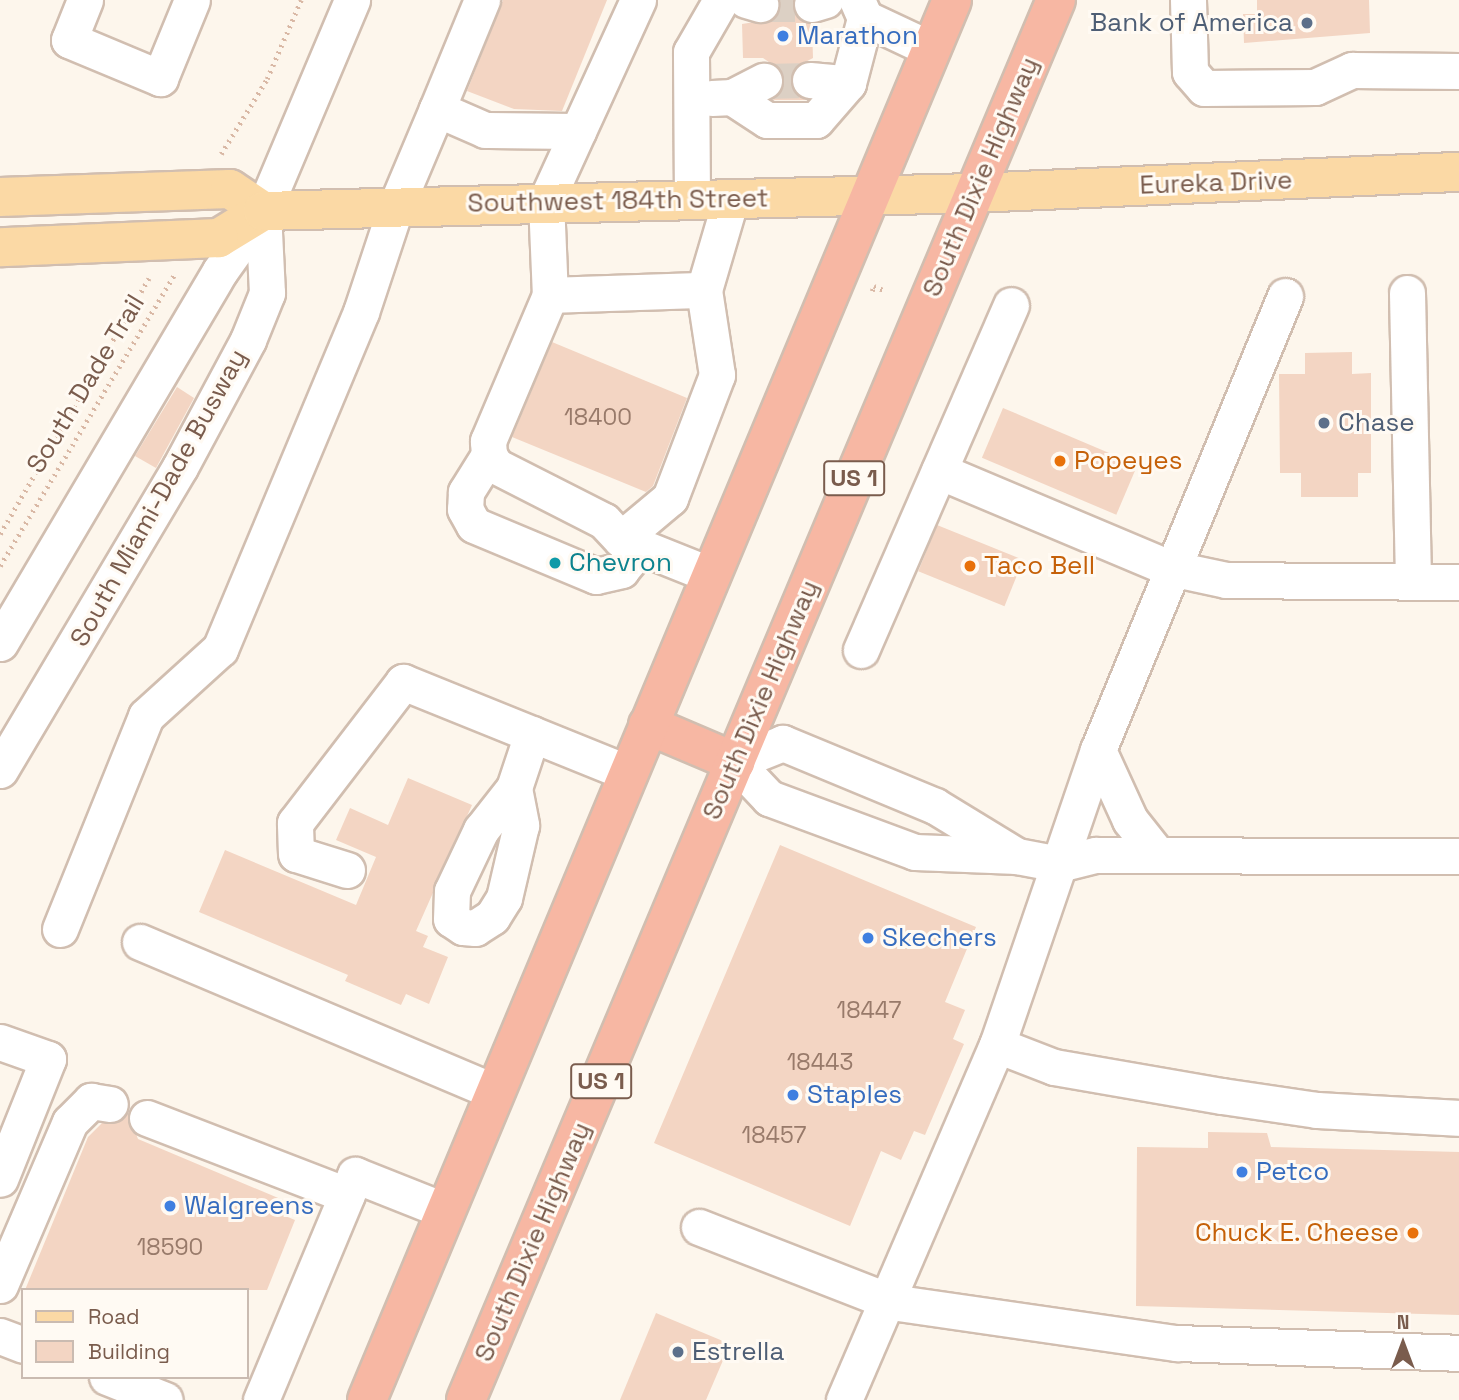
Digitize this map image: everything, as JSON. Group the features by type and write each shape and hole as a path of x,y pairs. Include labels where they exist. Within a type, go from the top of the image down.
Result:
{"highway":[{"path":"367,1400 952,0"},
{"name":"South Dixie Highway","path":"466,1400 1056,0"},
{"path":"648,726 735,762"}],"main road":[{"name":"Eureka Drive","path":"974,193 1459,172"},
{"path":"0,197 230,189 262,211"},
{"name":"Southwest 184th Street","path":"0,247 219,238 262,211 546,201 974,193"}],"lane":[{"path":"85,0 69,40 160,78 192,0"},
{"name":"South Miami-Dade Busway","path":"0,643 220,271 262,211 352,0"},
{"path":"60,929 146,716 220,649 361,312 396,206 482,0"},
{"path":"638,0 546,201 550,295 488,441 489,455 496,466 604,521 631,543 711,575"},
{"path":"692,199 691,52 721,0"},
{"path":"1188,0 1190,72 1203,88 1315,87 1352,70 1459,71"},
{"path":"732,97 767,120 816,120 848,83 861,9 931,49"},
{"path":"810,80 848,83"},
{"path":"691,99 732,97 764,81"},
{"path":"437,109 485,130 578,131"},
{"path":"489,455 466,492 465,509 474,525 596,576 621,570 631,543 670,498 717,375 704,290 731,198"},
{"name":"South Miami-Dade Busway","path":"0,770 180,467 248,340 267,293 262,211"},
{"path":"550,295 704,290"},
{"path":"1406,293 1413,581"},
{"path":"844,1400 891,1302 996,1045 1098,750 1170,568 1285,296"},
{"path":"861,650 1011,305"},
{"path":"939,471 1170,568 1226,580 1459,582"},
{"path":"347,870 296,855 295,823 403,682 628,773"},
{"path":"514,788 532,734"},
{"path":"1017,856 935,806 783,743 735,762 769,798 915,852 1017,856 1059,864 1096,855 1459,856"},
{"path":"1098,750 1130,820 1157,854"},
{"path":"140,942 495,1091"},
{"path":"0,1042 48,1059 0,1179"},
{"path":"996,1045 1054,1067 1222,1096 1317,1110 1459,1118"},
{"path":"0,1285 71,1122 91,1101 110,1104"},
{"path":"147,1118 347,1195"},
{"path":"261,1400 355,1175 446,1211"},
{"path":"699,1227 891,1302 1177,1343 1459,1353"},
{"path":"0,1336 21,1344"},
{"path":"112,1379 165,1400"}],"path":[{"path":"216,166 232,128 267,79 301,0"},
{"path":"0,534 156,265"},
{"name":"South Dade Trail","path":"0,566 180,267"},
{"path":"869,299 874,286 886,291"}],"building":[{"path":"503,0 607,0 562,111 514,109 467,91"},
{"name":"Marathon","path":"780,0 792,0 798,18 812,24 813,58 794,68 790,79 792,89 807,100 773,100 784,83 782,71 763,58 743,58 742,24 773,19"},
{"name":"Bank of America","path":"1257,0 1369,0 1370,33 1244,43 1243,14 1257,14"},
{"name":"Chevron","path":"552,342 687,398 653,486 646,492 512,437"},
{"name":"Chase","path":"1352,352 1352,374 1371,373 1371,473 1358,473 1358,497 1301,497 1301,473 1280,473 1279,374 1305,374 1305,353"},
{"path":"177,387 194,398 156,468 135,456"},
{"name":"Popeyes","path":"1003,408 1137,465 1116,515 982,458"},
{"name":"Taco Bell","path":"937,525 1023,560 1004,606 918,571"},
{"path":"408,778 472,805 416,931 428,936 423,947 448,957 429,1004 406,994 401,1005 345,981 348,975 199,912 225,850 356,905 376,857 336,840 350,808 388,825"},
{"path":"780,845 976,927 945,1002 965,1010 953,1039 964,1044 925,1135 914,1131 901,1160 881,1151 850,1226 654,1143"},
{"name":"Walgreens","path":"128,1111 138,1139 283,1200 278,1213 295,1220 267,1290 26,1288 88,1137 102,1123 118,1122"},
{"path":"1208,1132 1267,1133 1271,1147 1459,1152 1459,1315 1136,1306 1137,1147 1208,1148"},
{"path":"656,1313 730,1344 706,1400 620,1400"}],"tunnel":[{"path":"760,4 812,4"},
{"path":"764,81 810,80"}],"place":[{"name":"Bank of America","path":"1307,23"},
{"name":"Marathon","path":"783,36"},
{"name":"Chase","path":"1324,423"},
{"name":"Popeyes","path":"1060,461"},
{"name":"Chevron","path":"555,563"},
{"name":"Taco Bell","path":"970,566"},
{"name":"Skechers","path":"868,938"},
{"name":"Staples","path":"793,1095"},
{"name":"Petco","path":"1242,1172"},
{"name":"Walgreens","path":"170,1206"},
{"name":"Chuck E. Cheese","path":"1413,1233"},
{"name":"Estrella","path":"678,1352"}]}
